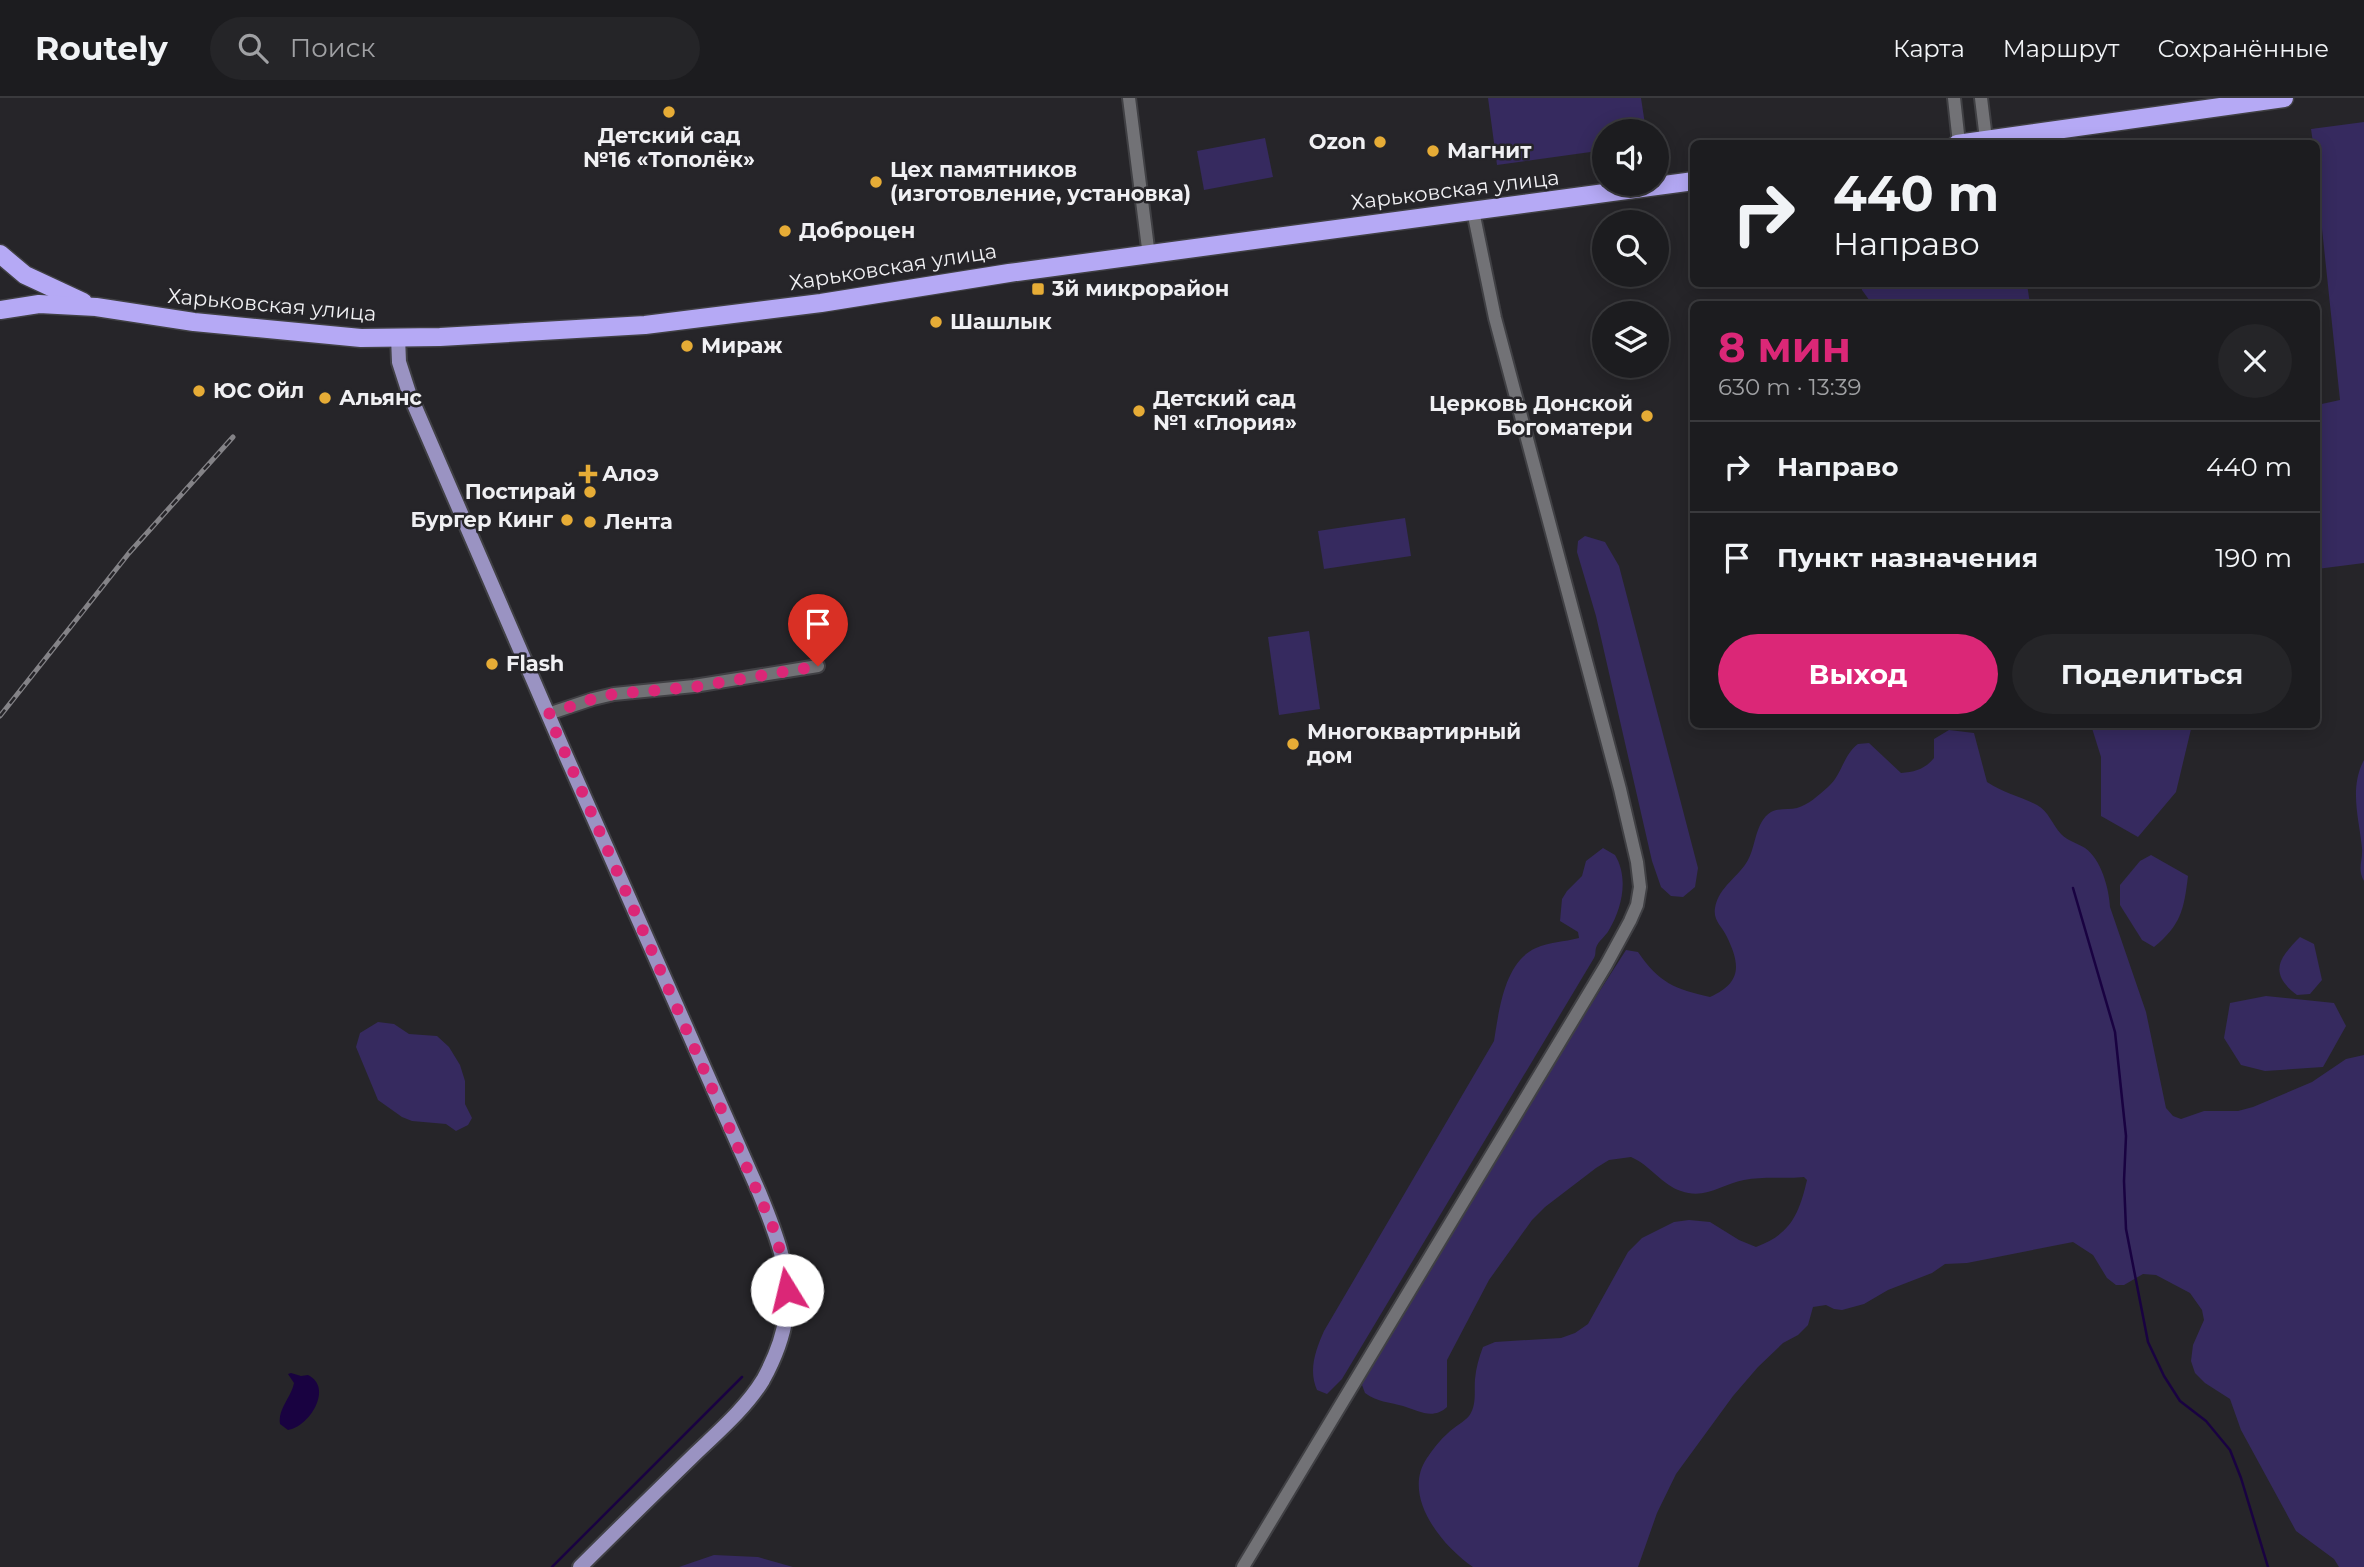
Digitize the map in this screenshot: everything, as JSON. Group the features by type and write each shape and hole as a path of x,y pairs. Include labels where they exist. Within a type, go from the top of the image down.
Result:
{"highway":[{"path":"1979,140 2284,98"},
{"name":"Харьковская улица","path":"96,307 194,322 336,337 398,337 645,325 821,303 1009,273 1690,182"},
{"path":"0,254 40,284 96,307"},
{"path":"0,310 38,304 96,307"}],"main road":[{"path":"398,337 399,362 409,393 771,1222 783,1263 787,1290 781,1340 761,1382 715,1435 580,1567"}],"street":[{"path":"1129,98 1149,256"},
{"path":"1954,98 1958,140"},
{"path":"1981,98 1986,139"},
{"path":"1243,1567 1606,965 1630,921 1639,896 1639,871 1623,801 1495,318 1473,212"},
{"path":"548,714 614,694 694,687 818,666"}],"shaded area":[{"path":"1488,98 1641,98 1644,119 1592,119 1592,152 1497,165"},
{"path":"2364,122 2364,563 2320,569 2320,404 2340,400 2320,210 2320,140 2313,140 2311,129"},
{"path":"1265,138 1273,177 1204,190 1197,151"},
{"path":"1862,287 2027,287 2030,301 1870,301"},
{"path":"1405,518 1411,556 1324,569 1318,531"},
{"path":"1585,536 1605,542 1619,566 1698,868 1695,887 1683,897 1671,896 1661,887 1652,861 1596,616 1577,552 1578,541"},
{"path":"1309,631 1320,709 1279,715 1268,637"},
{"path":"2092,728 2191,728 2176,792 2138,837 2101,816 2101,757"},
{"path":"1949,730 1974,733 1987,782 2041,808 2061,834 2085,848 2096,859 2146,1012 2166,1108 2173,1116 2181,1119 2204,1111 2238,1111 2253,1107 2312,1082 2346,1059 2364,1055 2364,1567 2339,1567 2334,1559 2296,1531 2241,1430 2230,1399 2195,1373 2191,1361 2193,1345 2204,1320 2202,1310 2190,1293 2156,1275 2143,1274 2124,1285 2116,1285 2107,1278 2093,1255 2073,1242 1967,1263 1945,1264 1932,1273 1888,1290 1864,1304 1842,1310 1826,1305 1813,1307 1808,1325 1798,1335 1783,1343 1758,1367 1733,1396 1676,1474 1657,1513 1638,1567 1473,1567 1438,1533 1422,1504 1419,1488 1420,1473 1429,1455 1450,1431 1472,1412 1476,1371 1483,1347 1495,1342 1561,1338 1575,1333 1588,1324 1628,1252 1642,1238 1674,1222 1710,1222 1756,1247 1768,1242 1792,1221 1801,1203 1807,1180 1804,1177 1752,1179 1698,1194 1674,1188 1631,1157 1609,1160 1545,1207 1532,1220 1489,1280 1447,1360 1447,1407 1431,1414 1379,1400 1365,1393 1362,1385 1365,1377 1549,1070 1626,950 1638,952 1653,971 1677,987 1710,997 1720,992 1733,980 1736,965 1732,947 1717,920 1717,900 1748,860 1766,816 1774,811 1801,807 1817,796 1833,782 1858,744 1869,743 1901,773 1906,773 1931,762 1934,758 1934,739"},
{"path":"2364,760 2364,881 2361,873 2362,848 2356,792 2359,771"},
{"path":"1603,848 1615,855 1622,873 1622,893 1614,921 1597,945 1594,958 1342,1379 1327,1394 1317,1390 1313,1367 1324,1331 1494,1041 1501,1002 1510,976 1525,955 1536,948 1579,938 1578,932 1560,921 1562,899 1582,876 1586,861"},
{"path":"2151,855 2188,876 2180,916 2154,947 2142,940 2120,905 2120,885 2140,861"},
{"path":"2300,937 2314,944 2322,980 2310,994 2297,995 2282,980 2280,966 2282,959"},
{"path":"2266,996 2334,1003 2346,1026 2323,1067 2265,1071 2241,1065 2224,1038 2230,1003"},
{"path":"378,1022 394,1024 409,1034 437,1036 449,1047 460,1065 465,1081 465,1104 472,1118 468,1125 456,1131 446,1124 412,1121 378,1100 356,1047 360,1033"},
{"path":"288,1374 308,1375 315,1381 319,1397 304,1422 288,1430 280,1424 280,1418 294,1383"},
{"path":"714,1555 758,1557 793,1567 679,1567"}],"waterway":[{"path":"2073,888 2115,1032 2126,1136 2126,1229 2148,1342 2164,1376 2180,1401 2206,1421 2230,1450 2268,1567"},
{"path":"552,1567 742,1377"}],"railway":[{"path":"0,716 129,553 233,437"}],"place":[{"name":"Детский сад №16 «Тополёк»","path":"669,112"},
{"name":"Ozon","path":"1380,142"},
{"name":"Магнит","path":"1433,151"},
{"name":"Цех памятников (изготовление, установка)","path":"876,182"},
{"name":"Доброцен","path":"785,231"},
{"name":"3й микрорайон","path":"1038,289"},
{"name":"Шашлык","path":"936,322"},
{"name":"Мираж","path":"687,346"},
{"name":"ЮC Ойл","path":"199,391"},
{"name":"Альянс","path":"325,398"},
{"name":"Детский сад №1 «Глория»","path":"1139,411"},
{"name":"Церковь Донской Богоматери","path":"1647,416"},
{"name":"Алоэ","path":"588,474"},
{"name":"Постирай","path":"590,492"},
{"name":"Бургер Кинг","path":"567,520"},
{"name":"Лента","path":"590,522"},
{"name":"Flash","path":"492,664"},
{"name":"Многоквартирный дом","path":"1293,744"}],"route":[{"path":"787,1290 775,1232 759,1192 548,714 614,694 694,687 818,666"}]}
